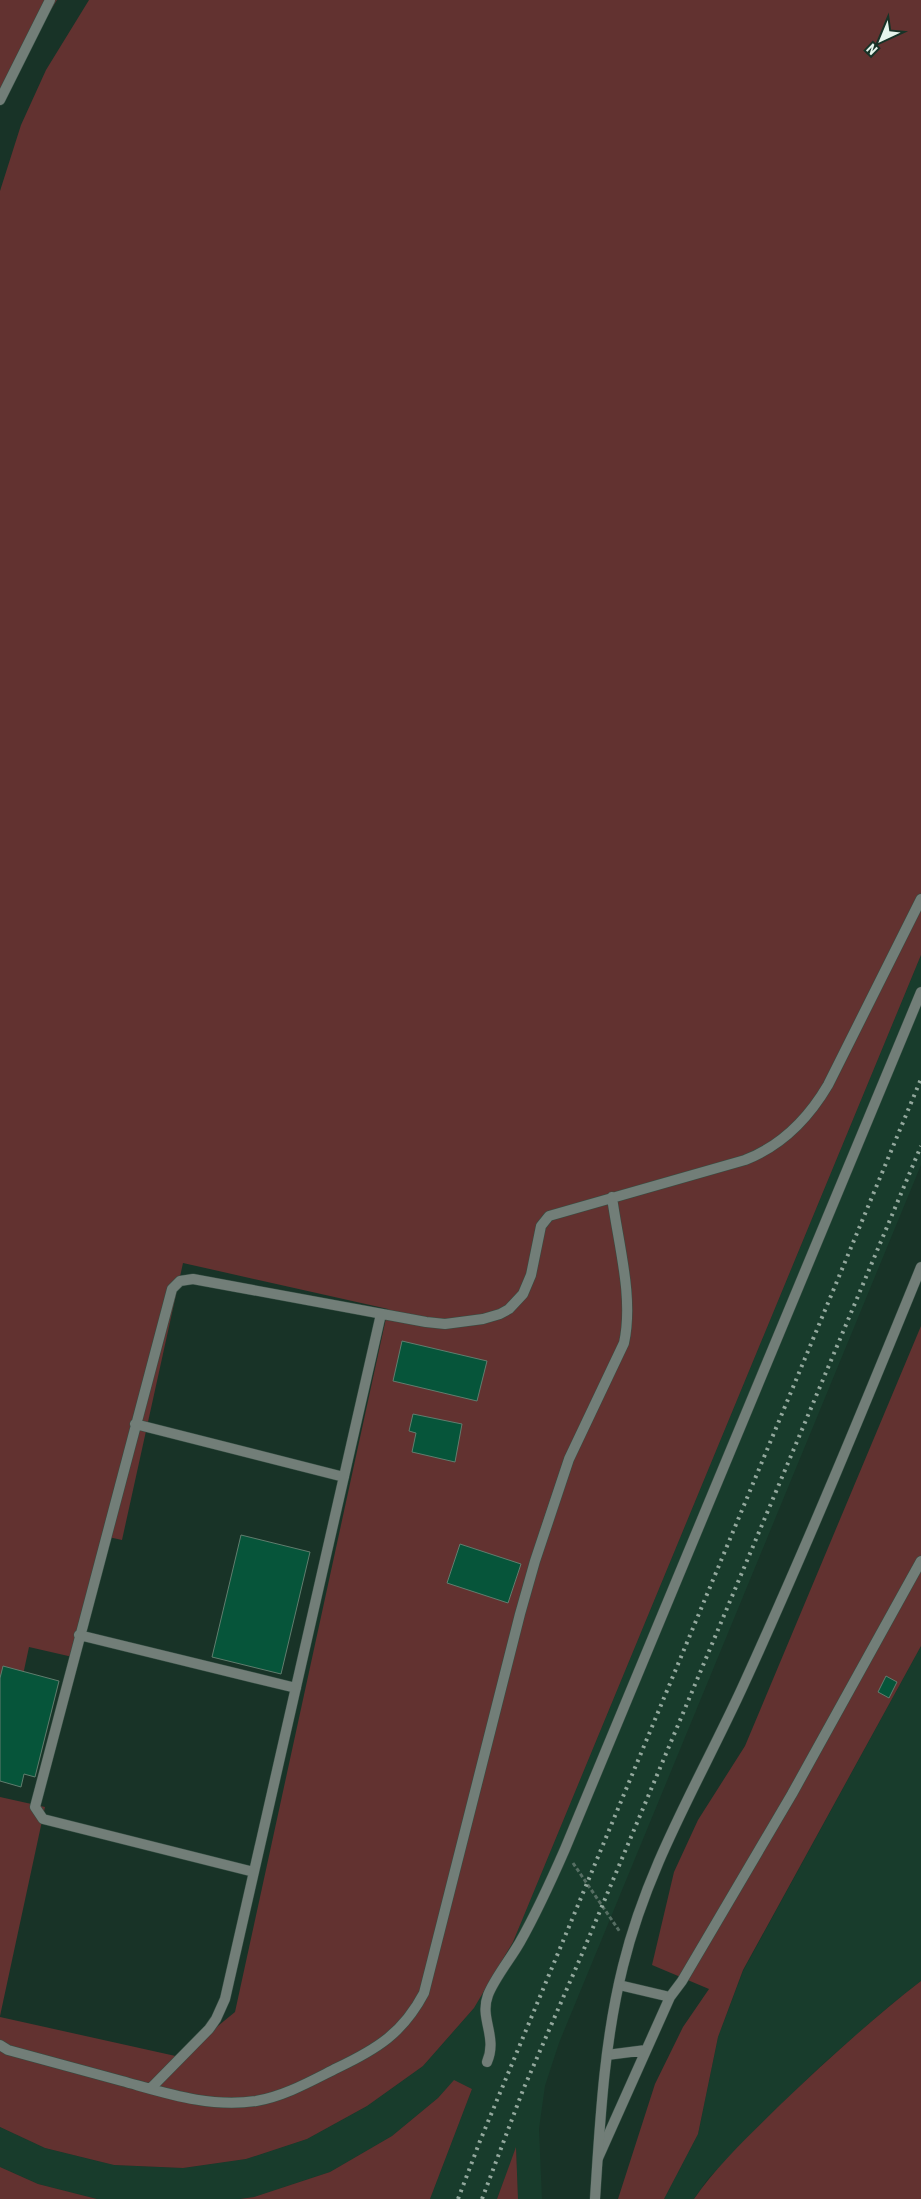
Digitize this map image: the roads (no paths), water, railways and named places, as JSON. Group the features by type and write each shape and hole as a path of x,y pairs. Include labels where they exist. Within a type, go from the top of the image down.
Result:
{"street":[{"path":"0,100 50,0"},
{"path":"254,1872 43,1819 39,1816 35,1803 170,1294 180,1281 193,1279 426,1322 445,1324 465,1322 500,1314 517,1302 528,1285 544,1220 555,1213 745,1160 770,1148 793,1130 812,1110 828,1085 921,899"},
{"path":"487,2062 492,2044 485,2013 487,1996 535,1915 565,1849 921,992"},
{"path":"0,2045 8,2050 195,2101 227,2104 258,2100 288,2091 380,2046 405,2022 424,1993 532,1570 569,1460 620,1353 626,1332 627,1300 612,1197"},
{"path":"595,2199 610,2027 629,1945 658,1858 741,1690 786,1589 839,1468 921,1267"},
{"path":"150,2089 209,2029 221,2009 381,1314"},
{"path":"135,1424 344,1477"},
{"path":"598,2158 670,1997 682,1981 792,1794 921,1561"},
{"path":"80,1634 296,1688"},
{"path":"619,1985 670,1997"},
{"path":"607,2055 646,2050"}],"railway":[{"path":"458,2199 480,2141 921,1079"},
{"path":"482,2199 523,2090 921,1146"}]}
